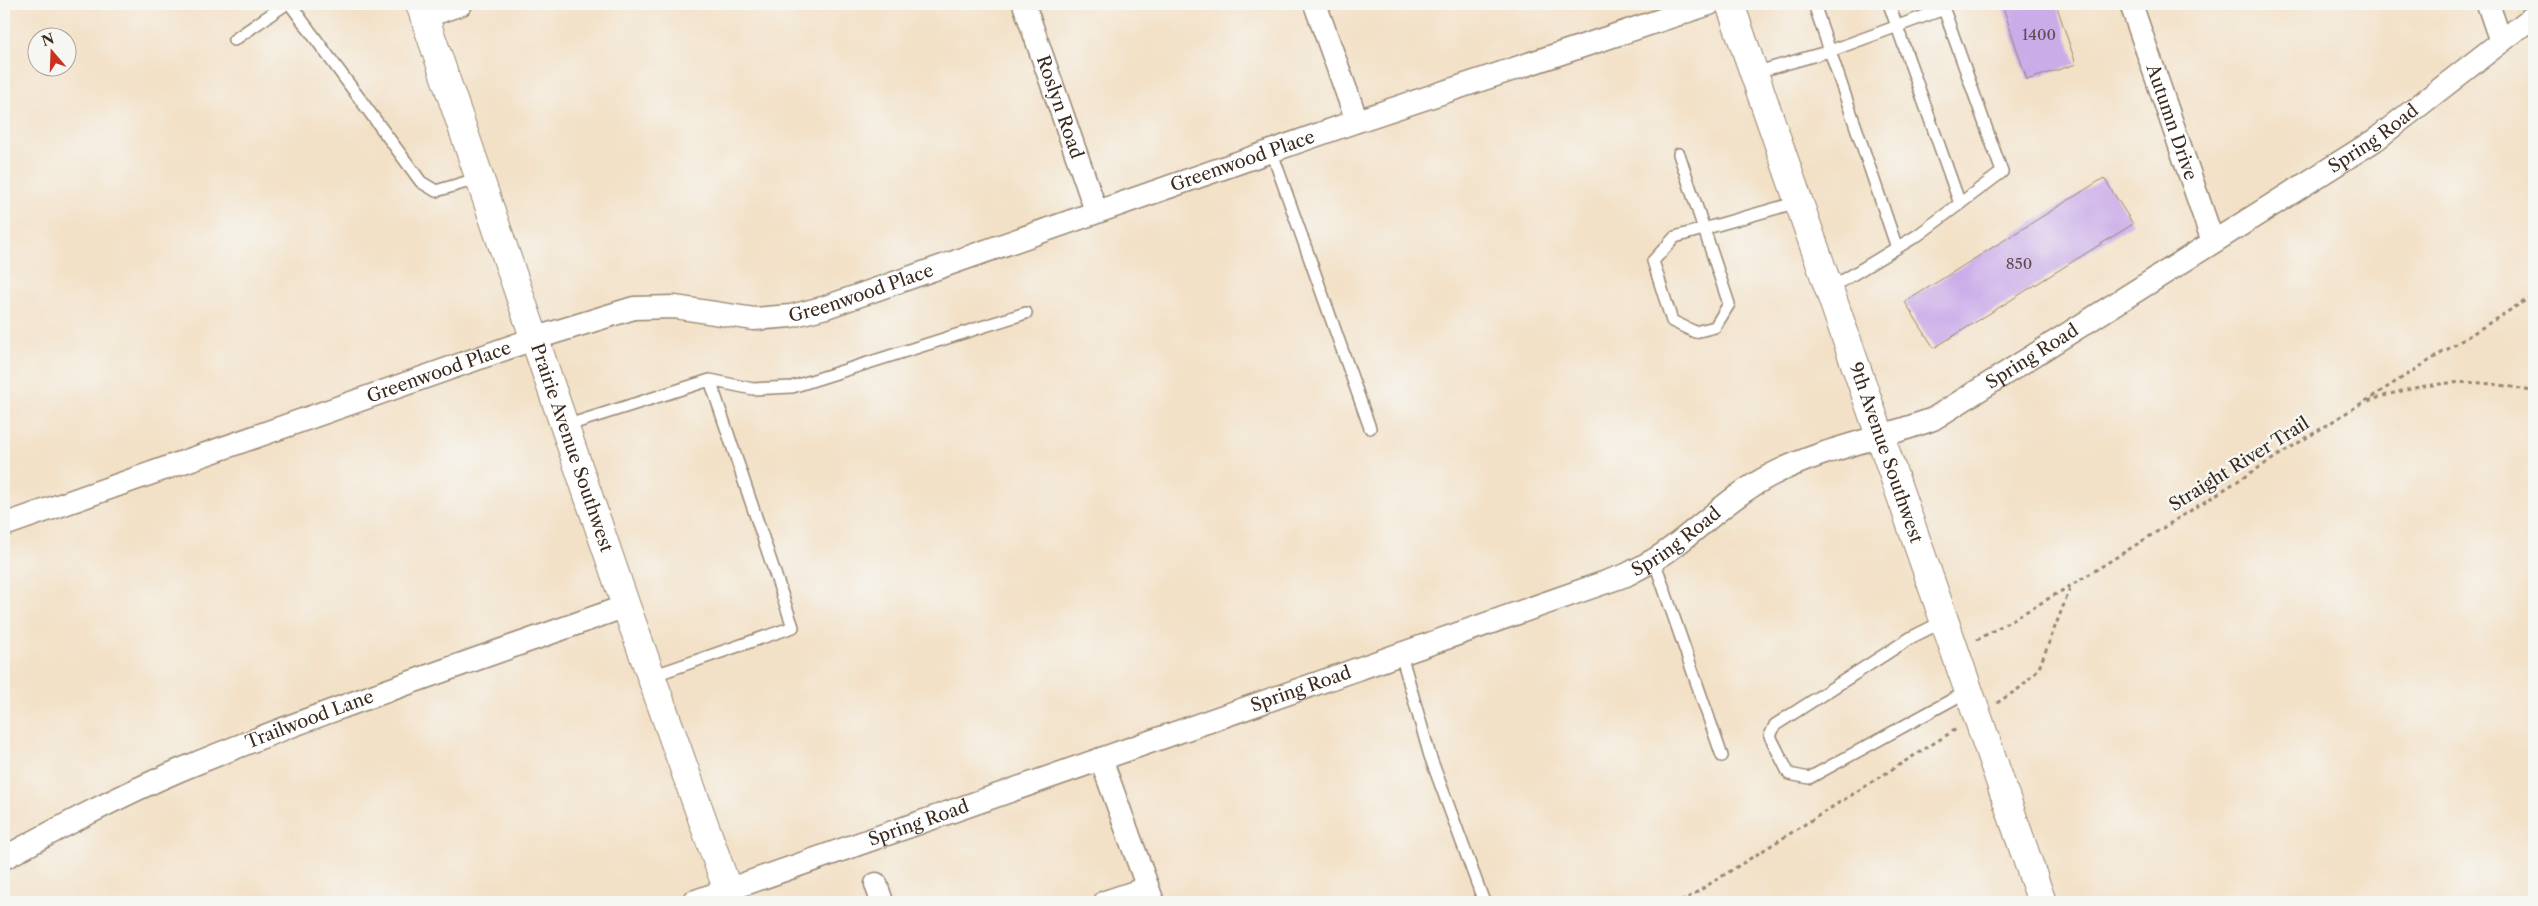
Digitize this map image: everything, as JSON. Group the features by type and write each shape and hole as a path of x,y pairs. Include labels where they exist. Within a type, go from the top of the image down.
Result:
{"street":[{"path":"422,10 461,4"},
{"name":"Roslyn Road","path":"1024,4 1096,211"},
{"path":"1315,4 1356,120"},
{"name":"Greenwood Place","path":"4,525 536,338 634,308 675,307 754,319 791,316 826,306 1356,120 1709,4"},
{"name":"9th Avenue Southwest","path":"1730,4 1879,438 2042,902"},
{"name":"Autumn Drive","path":"2130,4 2213,242"},
{"path":"2488,4 2501,42"},
{"name":"Prairie Avenue Southwest","path":"422,10 536,338 626,606 730,896"},
{"name":"Spring Road","path":"694,902 730,896 1101,759 1626,575 1665,554 1734,498 1770,475 1808,458 1879,438 1933,419 2375,140 2534,16"},
{"name":"Trailwood Lane","path":"4,858 73,821 178,771 278,730 626,606"},
{"path":"1101,759 1150,895 1105,902"}],"lane":[{"path":"234,40 286,4"},
{"path":"290,4 421,182 436,191 480,178"},
{"path":"1814,4 1897,248"},
{"path":"1889,4 1960,204"},
{"path":"1754,73 1830,51 1897,27 1943,6 2002,172 1897,248 1828,290"},
{"path":"1271,150 1370,428"},
{"path":"1680,154 1705,229 1729,304 1715,327 1695,332 1672,321 1652,261 1675,237 1705,229 1798,202"},
{"path":"565,426 710,380 753,389 792,387 1026,313"},
{"path":"652,676 793,627 710,380"},
{"path":"1654,560 1722,756"},
{"path":"1944,621 1912,637 1776,725 1770,736 1789,774 1809,778 1973,703"},
{"path":"1401,654 1430,756 1484,902"}],"path":[{"name":"Straight River Trail","path":"1955,654 2072,584 2534,295"},
{"path":"2362,403 2402,390 2443,382 2510,386 2534,392"},
{"path":"1681,902 1973,703 2021,686 2039,668 2053,635 2062,605 2072,584"}],"building":[{"path":"2002,4 2056,4 2076,64 2027,80"},
{"path":"2104,178 2133,224 1934,348 1905,302"}]}
